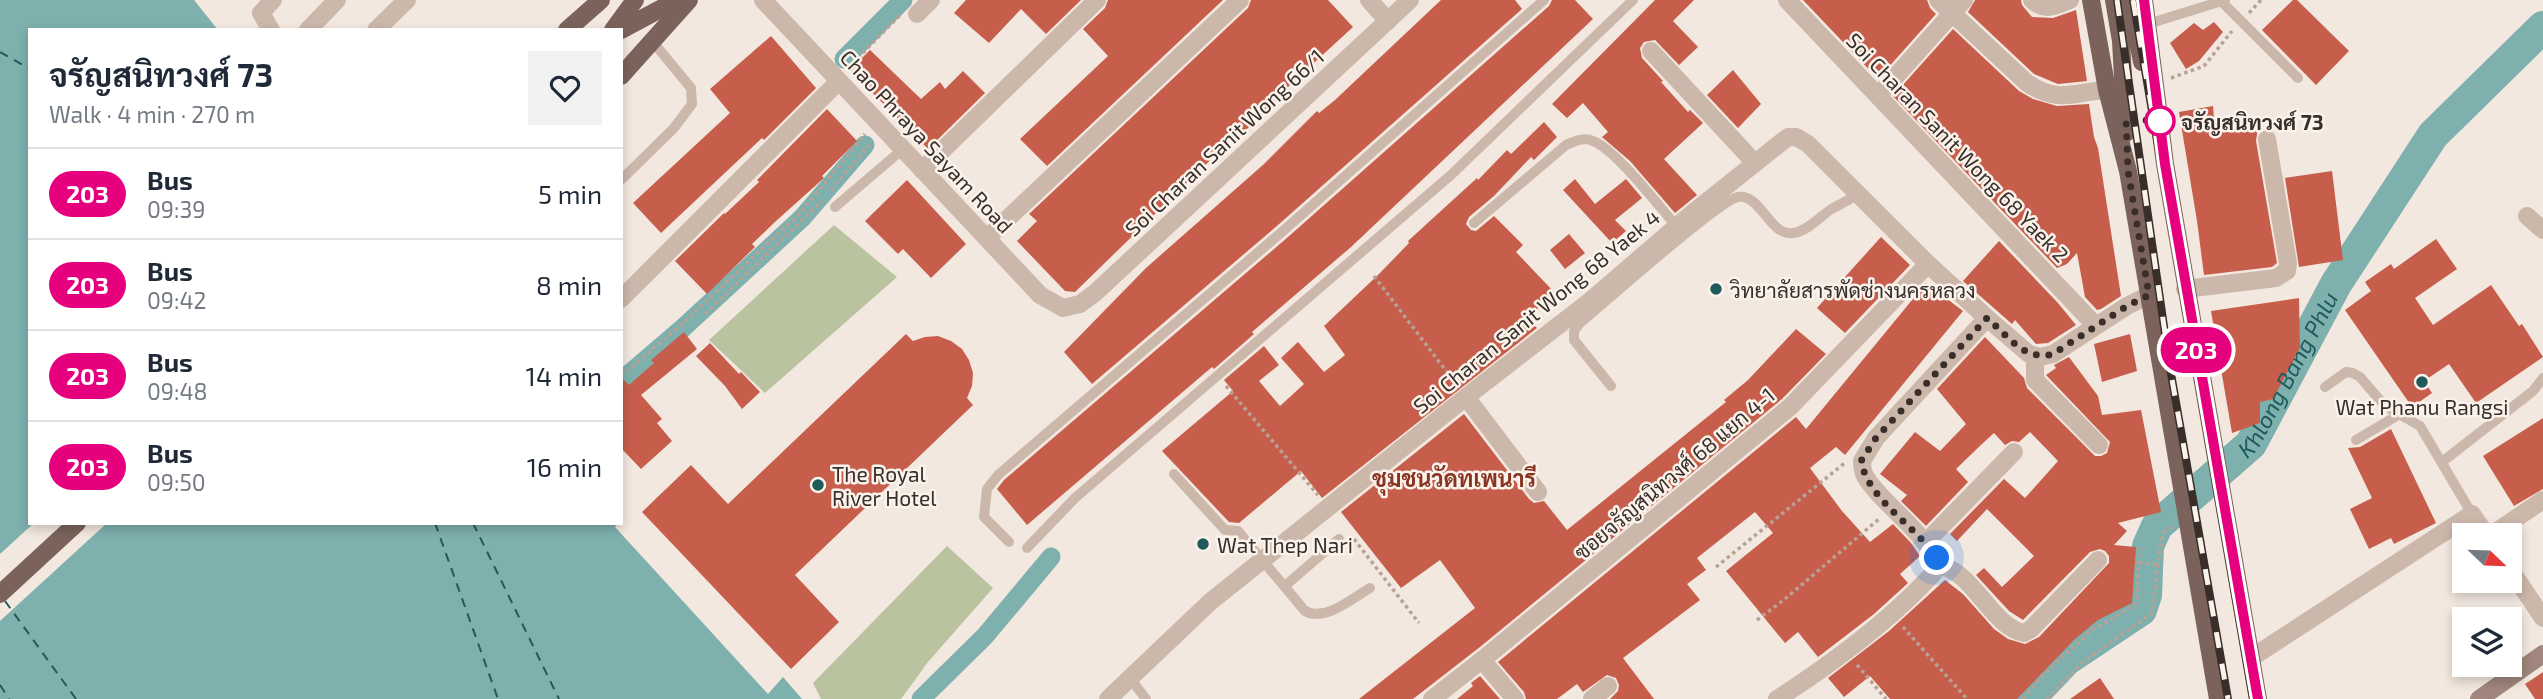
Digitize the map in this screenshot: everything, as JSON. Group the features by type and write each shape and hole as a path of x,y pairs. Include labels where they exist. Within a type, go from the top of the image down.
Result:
{"main road":[{"path":"569,28 601,0"},
{"path":"614,28 635,0"},
{"path":"623,29 677,0"},
{"path":"623,74 689,0"},
{"path":"2091,0 2107,90 2128,171 2218,699"},
{"path":"2115,0 2122,41 2128,171"},
{"path":"2130,0 2165,164"},
{"path":"2144,0 2165,164 2185,289 2258,699"},
{"path":"0,594 75,525"}],"street":[{"path":"270,28 261,13 273,0"},
{"path":"310,28 337,0"},
{"path":"378,28 407,0"},
{"name":"Chao Phraya Sayam Road","path":"763,0 843,76 903,149 1040,295 1063,308"},
{"path":"917,14 931,0"},
{"path":"922,170 1097,0"},
{"path":"987,238 1240,0"},
{"path":"1369,0 1388,21"},
{"name":"Soi Charan Sanit Wong 66/1","path":"1063,308 1080,304 1095,293 1410,0"},
{"name":"Soi Charan Sanit Wong 68 Yaek 2","path":"1787,0 2096,326"},
{"path":"1878,96 1944,6 1964,0"},
{"path":"2032,0 2039,6 2049,8 2070,0"},
{"path":"1944,6 2027,83 2043,93 2056,97 2107,90"},
{"path":"1651,51 1755,163"},
{"path":"623,297 843,76"},
{"name":"Soi Charan Sanit Wong 68 Yaek 4","path":"1108,699 1210,602 1590,301 1676,227 1788,137 1796,137 1808,144 1928,264 2028,354 2035,356"},
{"path":"2185,289 2276,278 2287,271 2288,263 2267,139"},
{"path":"2527,216 2543,230"},
{"name":"ซอยจรัญสนิทวงศ์ 68 แยก 4-1","path":"1432,699 1790,407 1928,264"},
{"path":"2099,445 2035,380 2035,356 2053,354 2149,295"},
{"path":"1777,699 1890,613 1936,570 1937,558 1926,542 1893,511 1864,475 1861,461 1876,438 1987,318"},
{"path":"1466,397 1538,492"},
{"path":"1926,542 2014,453"},
{"path":"2507,523 2543,499"},
{"path":"2251,658 2472,514 2479,523"},
{"path":"1937,565 1952,569 2008,626 2024,634 2098,560"},
{"path":"2522,587 2543,618"},
{"path":"2479,699 2543,654"},
{"path":"1482,660 1514,699"},
{"path":"1592,699 1608,686"}],"lane":[{"path":"1009,542 985,517 987,489 998,475 1283,231 1544,0"},
{"path":"1027,548 1075,498 1451,174 1633,0"},
{"path":"2148,24 2223,1 2240,22 2298,78"},
{"path":"623,178 674,128 692,104 691,88 653,42"},
{"path":"1474,223 1566,145 1579,139 1592,140 1610,152 1676,227"},
{"path":"835,207 903,149"},
{"path":"1611,386 1574,340 1574,331 1707,217 1735,198 1742,197 1752,201 1779,229 1791,234 1859,194"},
{"path":"2325,387 2346,372 2353,373 2360,377 2385,406 2420,426 2472,514"},
{"path":"2442,461 2533,391 2543,378"},
{"path":"2356,440 2400,414"},
{"path":"1174,474 1225,530 1238,531 1305,611 1313,615 1325,614 1370,589"},
{"path":"1284,586 1339,539"},
{"path":"1130,678 1146,699"}],"path":[{"path":"2155,83 2204,65 2261,0"},
{"path":"843,76 902,14 917,14"},
{"path":"623,374 681,325 801,212 868,130"},
{"path":"705,314 820,203 876,138"},
{"path":"1374,276 1466,397"},
{"path":"1225,384 1328,507"},
{"path":"1716,567 1846,461 1861,461"},
{"path":"1757,620 1856,537 1893,511"},
{"path":"2047,699 2082,663 2152,613 2161,541 2164,532 2172,527"},
{"path":"1353,538 1419,623"},
{"path":"2023,699 2043,675 2092,630 2134,606 2137,600 2139,548"},
{"path":"2139,563 2157,564"},
{"path":"1890,613 1967,699"},
{"path":"1844,650 1886,699"}],"green space":[{"path":"834,225 897,277 765,393 709,340"},
{"path":"947,546 993,588 928,662 901,699 821,699 813,683"}],"water":[{"path":"0,0 194,0 216,28 28,28 28,525 616,525 615,527 768,694 783,677 802,699 0,699"}],"pier":[{"path":"32,525 105,525 0,621 0,554"}],"building":[{"path":"966,0 1081,0 1046,34 1021,9 989,43 954,13"},
{"path":"1108,0 1223,0 1047,166 1020,139 1108,56 1083,29 1105,8"},
{"path":"1251,0 1328,0 1353,27 1246,130 1236,139 1234,137 1075,292 1065,291 1017,241 1037,221 1029,214 1248,8"},
{"path":"1441,0 1515,0 1522,9 1278,225 1092,384 1064,352 1146,268 1264,164 1317,111 1319,113 1335,100"},
{"path":"1552,0 1575,0 1593,19 1351,247 1252,332 1254,334 1027,525 997,489 1004,480 1288,237 1549,6"},
{"path":"1655,0 1694,0 1673,21 1698,47 1679,65 1655,40 1644,42 1640,48 1642,58 1663,81 1661,82 1688,112 1690,110 1703,123 1664,159 1697,195 1675,213 1630,161 1602,137 1608,132 1583,103 1567,118 1552,104"},
{"path":"1803,0 1927,0 1936,14 1878,79"},
{"path":"1975,0 2021,0 2032,17 2053,18 2076,10 2087,81 2058,84 2034,74 1968,12"},
{"path":"2293,0 2297,0 2349,51 2316,85 2262,30"},
{"path":"2214,22 2223,32 2199,61 2186,69 2170,43 2194,23 2203,30"},
{"path":"1953,29 2019,91 2033,99 2057,106 2089,104 2121,296 2101,309 2097,310 2085,297 2077,253 2067,264 2057,268 1893,96"},
{"path":"771,36 816,88 764,140 762,138 661,233 633,203 730,113 710,89"},
{"path":"870,50 921,99 940,82 945,89 963,71 985,93 928,149 850,70"},
{"path":"1733,70 1761,104 1738,128 1707,95"},
{"path":"2213,106 2215,133 2258,127 2256,141 2277,263 2272,267 2204,275 2179,112"},
{"path":"827,109 857,141 822,176 824,178 752,244 755,247 707,294 675,261 759,182 757,180"},
{"path":"1544,122 1557,137 1534,160 1531,157 1494,196 1469,217 1466,224 1476,231 1494,216 1523,245 1516,252 1555,293 1527,318 1537,328 1322,498 1301,471 1239,523 1229,522 1162,451 1233,391 1224,380 1264,346 1279,365 1259,381 1280,406 1304,384 1281,358 1298,342 1324,372 1345,355 1324,326 1379,274 1408,241 1477,178 1478,180 1507,150 1511,154"},
{"path":"2332,171 2343,260 2299,267 2285,178"},
{"path":"1575,179 1595,204 1626,179 1642,198 1615,220 1626,231 1612,243 1563,190"},
{"path":"907,180 966,244 931,278 903,249 898,254 865,221"},
{"path":"1569,234 1585,253 1565,269 1550,250"},
{"path":"1881,237 1910,265 1845,333 1817,308"},
{"path":"2436,239 2457,269 2415,298 2433,325 2491,285 2519,326 2522,324 2543,357 2476,403 2449,364 2424,381 2432,393 2412,407 2345,310 2371,291 2365,282 2391,264 2394,269"},
{"path":"1999,241 2076,325 2048,343 2036,344 2015,320 2012,324 1963,281"},
{"path":"1926,283 1963,311 1845,455 1836,447 1810,468 1842,511 1870,542 1893,524 1911,543 1920,556 1900,574 1908,583 1874,614 1818,657 1798,632 1785,643 1726,571 1773,533 1755,512 1697,558 1706,570 1687,584 1700,600 1623,658 1654,699 1610,699 1618,691 1619,685 1616,678 1607,675 1583,692 1577,684 1557,699 1526,699 1524,692 1498,662 1796,417 1806,429"},
{"path":"2299,298 2300,348 2273,399 2260,402 2260,423 2232,433 2211,311"},
{"path":"1796,329 1826,354 1782,399 1413,699 1359,699 1475,608 1440,560 1401,588 1341,512 1464,414 1529,499 1534,503 1544,501 1567,530 1726,402 1724,400 1748,380"},
{"path":"684,332 697,349 641,395 662,419 657,423 672,441 641,469 623,450 623,379 629,385 654,363 651,360"},
{"name":"The Royal River Hotel","path":"906,334 913,341 938,336 962,349 973,373 967,398 973,405 795,575 839,622 791,669 642,512 691,465 728,504"},
{"path":"2130,334 2137,371 2102,382 2094,344"},
{"path":"1985,337 2024,378 2027,388 2095,456 2107,453 2110,442 2046,375 2056,368 2054,365 2069,357 2098,396 2102,415 2141,410 2161,512 2118,523 2127,531 2114,545 2136,547 2132,603 2098,620 2075,639 2017,699 1890,699 1870,676 1844,697 1828,678 1889,631 1945,580 1963,594 1994,629 2008,639 2025,644 2039,637 2109,563 2109,556 2105,551 2100,549 2090,552 2023,620 2009,611 1976,575 1984,568 2002,587 2034,556 1987,509 1957,541 1950,534 2004,479 2025,498 2058,461 2030,432 2019,442 2012,441 2005,445 1994,433 1956,469 1968,482 1926,526 1901,501 1907,495 1880,474 1915,432 1940,451 1966,424 1937,389"},
{"path":"710,343 760,392 742,409 725,386 696,356"},
{"path":"2543,418 2543,489 2514,506 2483,456"},
{"path":"2391,429 2436,523 2394,544 2391,538 2369,549 2350,509 2372,498 2348,448 2360,447"},
{"path":"2543,672 2543,699 2535,699 2525,684"},
{"path":"1480,676 1500,699 1457,699 1473,686 1471,683"},
{"path":"2100,678 2114,699 2070,699"}],"waterway":[{"path":"844,59 903,0"},
{"name":"Khlong Bang Phlu","path":"2029,699 2066,660 2141,610 2146,595 2148,546 2157,526 2251,444 2336,284 2433,135 2543,27"},
{"path":"623,379 802,218 865,145"},
{"path":"921,699 985,636 1051,557"}],"ferry route":[{"path":"0,52 28,68"},
{"path":"436,525 498,699"},
{"path":"474,525 559,699"},
{"path":"5,601 76,699"},
{"path":"0,685 9,699"}],"railway":[{"path":"2117,0 2170,368 2228,699"},
{"path":"2133,0 2253,699"}],"bus line":[{"name":"203","path":"2144,0 2165,164 2185,289 2258,699"}],"place":[{"name":"จรัญสนิทวงศ์ 73","path":"2160,121"},
{"name":"วิทยาลัยสารพัดช่างนครหลวง","path":"1716,289"},
{"name":"Wat Phanu Rangsi","path":"2422,382"},
{"name":"The Royal River Hotel","path":"818,485"},
{"name":"Wat Thep Nari","path":"1203,544"}],"district":[{"name":"ชุมชนวัดทเพนารี","path":"1454,478"}],"route":[{"path":"1937,558 1926,542 1893,511 1864,475 1861,461 1876,438 1987,318 2028,354 2040,357 2053,354 2127,306 2149,295 2128,171 2126,119 2160,121"}]}
